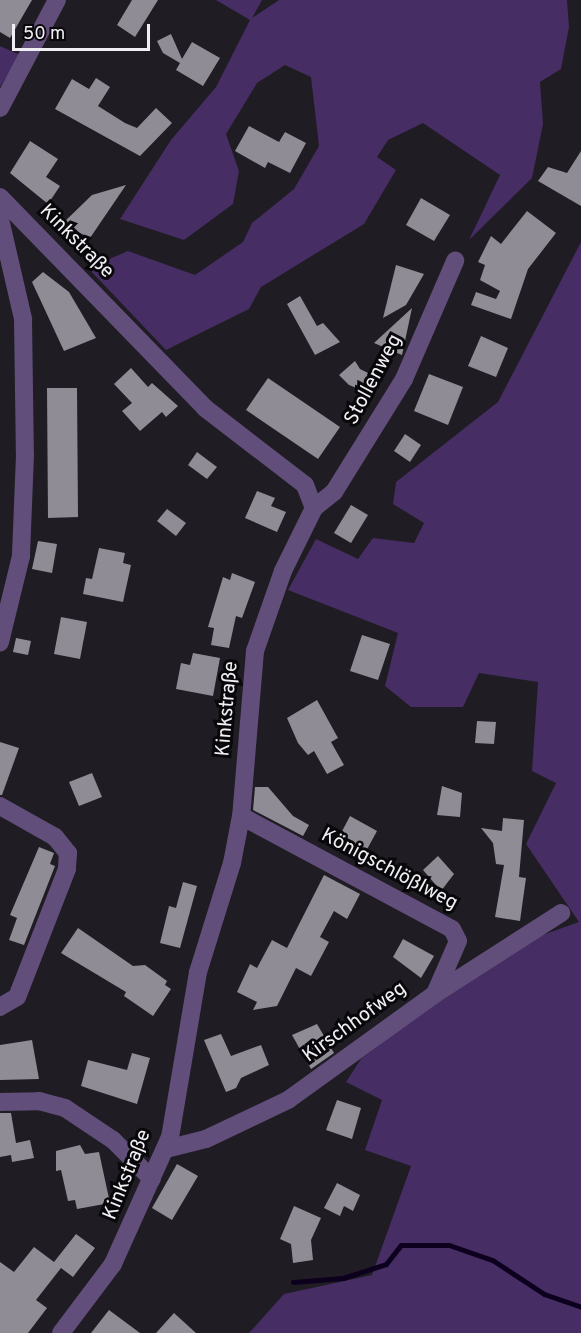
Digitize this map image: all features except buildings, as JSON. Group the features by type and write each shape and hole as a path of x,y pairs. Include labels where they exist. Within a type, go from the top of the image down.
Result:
{"street":[{"path":"0,108 57,0"},
{"name":"Kinkstraße","path":"0,197 205,408 305,485 314,508 283,571 255,651 241,816 232,863 198,972 166,1149 113,1264 61,1333"},
{"path":"0,219 20,302 25,455 21,556 0,642"},
{"name":"Stollenweg","path":"314,508 334,492 404,379 455,261"},
{"path":"0,806 54,837 68,853 67,869 17,998 0,1007"},
{"name":"Königschlößlweg","path":"241,816 452,929 458,942 435,994"},
{"name":"Kirschhofweg","path":"166,1149 206,1139 288,1100 435,994 561,913"},
{"path":"0,1102 39,1101 65,1108 113,1140 152,1179"}],"shaded area":[{"path":"216,0 262,0 252,18 279,0 567,0 569,27 561,69 540,82 543,124 532,178 469,240 500,175 423,123 388,140 377,157 396,170 364,224 261,287 249,309 166,350 88,268 128,251 195,275 243,242 252,223 294,189 319,146 311,77 285,65 257,83 226,134 239,171 233,204 184,240 120,219 171,140 216,87 250,20"},
{"path":"0,46 20,55 0,87"},
{"path":"581,242 581,1333 249,1333 284,1294 372,1275 411,1166 365,1150 382,1100 346,1082 361,1059 439,999 537,937 579,922 526,844 556,783 532,771 538,682 479,673 463,707 411,707 385,686 398,633 288,590 316,539 358,559 373,538 414,543 424,523 393,504 396,482 498,402"}],"waterway":[{"path":"293,1282 343,1278 386,1264 401,1245 449,1245 492,1260"},
{"path":"494,1261 544,1294 581,1307"}]}
